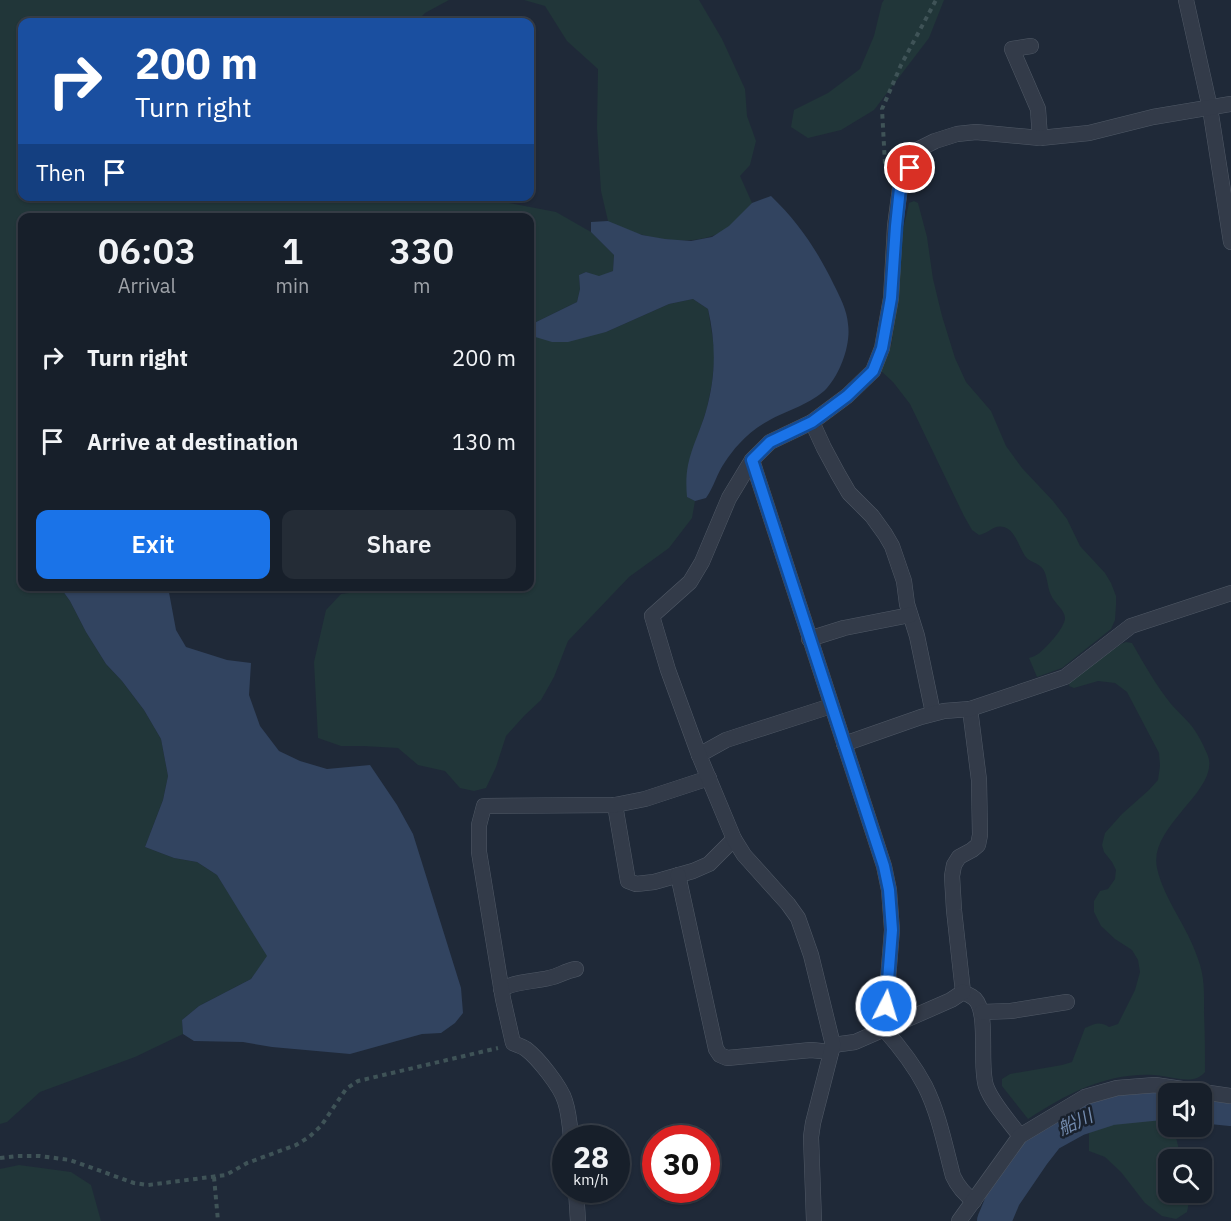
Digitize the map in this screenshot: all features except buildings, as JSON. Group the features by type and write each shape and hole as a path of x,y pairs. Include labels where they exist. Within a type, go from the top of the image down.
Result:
{"street":[{"path":"1186,0 1210,108 1231,242"},
{"path":"1031,46 1012,49 1038,109 1040,138"},
{"path":"814,1221 811,1137 832,1049 811,955 798,918 744,855 734,839 699,755 668,670 652,616 690,582 702,562 729,498 752,460 770,442 812,422 847,396 873,371 882,348 891,298 900,188 919,149 957,134 976,132 1040,138 1089,133 1153,117 1231,104"},
{"path":"812,422 843,484 872,516 892,546 904,581 933,713"},
{"path":"752,460 884,866 889,890 892,930 884,1029 902,1050 926,1087 936,1112 953,1176 964,1194 974,1201"},
{"path":"844,744 933,713 970,709 1065,677 1131,626 1231,593"},
{"path":"809,639 844,628 910,615"},
{"path":"699,755 726,740 831,706"},
{"path":"963,992 952,876 954,865 959,857 978,844 980,835 979,780 970,709"},
{"path":"569,1125 565,1100 559,1087 525,1048 513,1043 501,989 479,852 479,825 484,806 615,805 645,799 709,778"},
{"path":"615,805 628,881 636,885 654,882 709,864 734,839"},
{"path":"678,875 716,1049 720,1055 727,1058 832,1049 855,1042 951,1000 963,992"},
{"path":"501,989 513,983 557,976 565,971 576,969"},
{"path":"963,992 975,998 982,1012 983,1074 986,1087 990,1096 1020,1136"},
{"path":"982,1012 1011,1011 1067,1002"},
{"path":"959,1221 1020,1136 1085,1098 1118,1088 1155,1085 1231,1096"},
{"path":"577,1203 578,1221"}],"path":[{"path":"900,188 885,164 882,109 901,65 936,0"},
{"path":"0,1158 40,1156 70,1160 134,1183 148,1185 226,1175 247,1163 296,1145 321,1126 346,1089 358,1082 513,1043"},
{"path":"214,1176 218,1221"}],"green space":[{"path":"0,0 449,0 420,18 18,18 18,201 500,201 556,212 591,232 614,255 613,271 599,277 586,272 579,275 580,289 577,302 534,323 534,213 18,213 18,591 63,591 106,664 144,710 161,739 168,776 163,800 145,847 174,858 197,862 217,875 268,956 251,979 199,1006 182,1020 183,1034 135,1057 40,1092 7,1122 0,1124"},
{"path":"524,0 699,0 722,39 745,89 747,116 756,141 750,165 740,176 752,203 729,227 709,237 676,240 639,234 608,221 601,191 597,128 598,69 567,41 545,6"},
{"path":"884,0 944,0 929,38 874,110 841,130 808,138 791,127 794,110 828,93 860,69 874,36"},
{"path":"914,201 918,203 927,237 933,279 942,316 955,358 966,382 991,411 1006,446 1022,468 1053,501 1067,519 1080,546 1105,573 1116,596 1115,620 1111,629 1062,668 1037,677 1029,658 1050,643 1062,627 1065,618 1051,595 1045,572 1025,556 1014,535 1008,529 997,527 979,535 972,530 910,404 881,371 891,346 898,302 900,243 909,203"},
{"path":"693,299 708,309 715,353 707,408 689,464 687,497 695,501 692,518 669,548 629,577 568,641 554,677 541,700 506,736 486,788 474,791 460,788 445,771 418,765 398,748 341,746 318,738 314,662 326,610 341,594 364,591 534,591 534,336 606,332 669,304"},
{"path":"1126,642 1132,643 1173,707 1193,727 1208,756 1209,769 1204,782 1172,823 1157,853 1160,880 1194,947 1202,972 1205,1072 1194,1079 1187,1080 1159,1075 1135,1075 1103,1081 1057,1101 1028,1119 1002,1086 1002,1079 1010,1074 1072,1062 1085,1028 1097,1024 1109,1027 1118,1024 1135,990 1140,972 1138,960 1132,950 1101,926 1094,912 1094,901 1100,891 1108,889 1115,879 1116,870 1102,845 1105,833 1158,780 1159,753 1127,692 1115,683 1098,681 1074,688 1069,686 1070,681"},
{"path":"1134,1116 1158,1117 1158,1137 1176,1137 1179,1149 1158,1149 1158,1203 1189,1203 1187,1212 1176,1219 1162,1216 1145,1203 1121,1172 1105,1157 1089,1151 1089,1131 1110,1120"},
{"path":"19,1165 71,1172 91,1185 101,1221 0,1221 0,1169"}],"water":[{"path":"771,196 807,237 845,309 848,340 837,374 827,388 807,403 768,421 749,434 725,462 706,498 695,501 687,497 687,469 712,385 714,347 708,309 693,299 669,304 606,332 568,342 552,342 534,337 534,323 577,302 580,289 579,275 586,272 599,276 613,271 614,255 591,232 591,222 608,221 642,235 691,241 712,237 729,226 752,203"},
{"path":"63,591 169,591 176,630 186,647 227,660 251,663 249,695 260,726 279,751 300,761 327,769 370,765 413,834 461,988 463,1013 455,1023 441,1033 422,1034 350,1054 243,1042 194,1041 183,1034 182,1020 199,1006 251,979 267,956 217,875 197,862 174,858 145,847 163,800 168,776 161,739 144,710 106,664"}],"waterway":[{"name":"船川","path":"994,1221 1004,1197 1048,1135 1077,1119 1111,1108 1158,1103"},
{"name":"船川","path":"1212,1107 1231,1109"}],"route":[{"path":"886,1006 892,930 889,890 884,866 752,460 770,442 812,422 847,396 873,371 882,348 891,298 900,188 910,168"}]}
